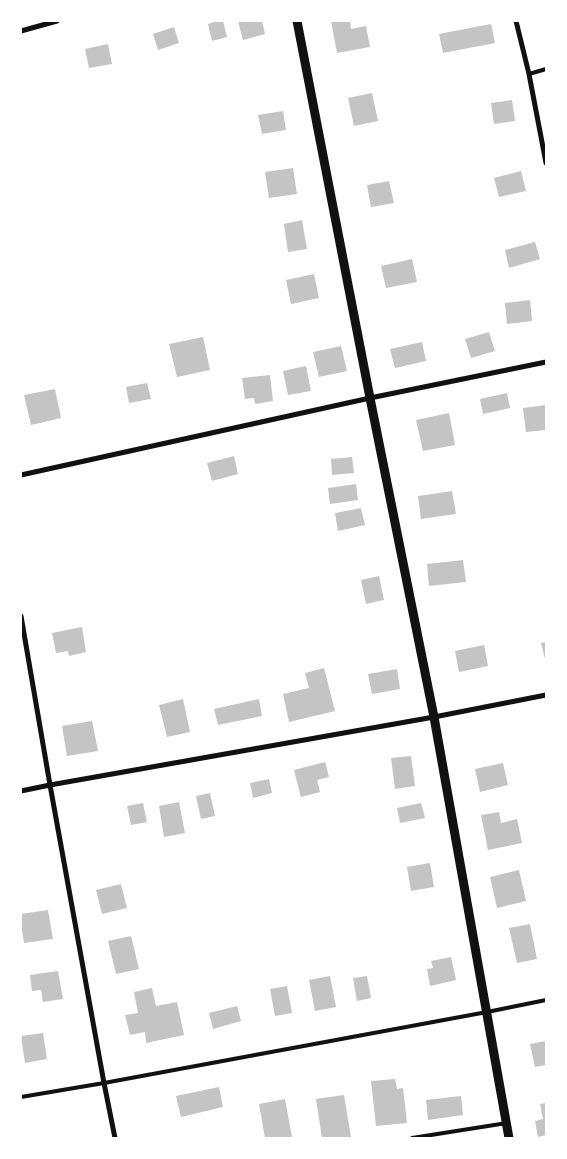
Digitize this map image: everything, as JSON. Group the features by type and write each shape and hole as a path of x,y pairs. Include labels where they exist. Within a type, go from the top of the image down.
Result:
{"street":[{"path":"21,31 58,21"},
{"path":"297,21 434,717 509,1138"},
{"path":"516,21 529,74 546,162"},
{"path":"21,475 370,398 546,362"},
{"path":"21,616 115,1138"},
{"path":"21,791 546,695"}],"lane":[{"path":"529,74 546,69"},
{"path":"21,1096 104,1083 546,1000"},
{"path":"412,1138 507,1123"}],"building":[{"path":"223,21 227,37 212,41 208,24"},
{"path":"238,21 262,21 265,34 243,40"},
{"path":"331,21 350,21 351,29 366,26 370,47 337,53"},
{"path":"491,24 495,43 443,53 439,34"},
{"path":"174,27 179,43 158,50 153,34"},
{"path":"108,44 112,64 89,68 85,49"},
{"path":"372,93 378,121 354,126 348,98"},
{"path":"512,100 515,121 494,124 491,103"},
{"path":"283,111 286,130 262,134 258,115"},
{"path":"293,168 297,194 269,198 265,172"},
{"path":"521,171 526,191 499,197 494,178"},
{"path":"389,181 394,203 371,207 367,185"},
{"path":"302,220 307,249 288,252 284,224"},
{"path":"535,242 540,259 509,268 505,250"},
{"path":"412,259 417,282 386,288 381,266"},
{"path":"314,274 319,298 291,304 286,280"},
{"path":"530,300 532,321 507,324 505,303"},
{"path":"489,332 495,351 471,358 465,339"},
{"path":"203,337 210,370 177,377 169,344"},
{"path":"422,342 426,361 395,368 390,349"},
{"path":"341,346 347,371 319,377 313,352"},
{"path":"306,366 311,391 288,395 283,371"},
{"path":"270,375 273,401 255,404 254,398 245,399 242,378"},
{"path":"147,383 151,399 129,403 126,387"},
{"path":"55,389 61,418 31,425 24,395"},
{"path":"507,393 510,408 483,414 480,399"},
{"path":"546,405 546,430 526,432 523,408"},
{"path":"449,413 455,445 423,451 416,420"},
{"path":"234,456 238,474 212,481 207,463"},
{"path":"352,457 354,473 332,475 331,459"},
{"path":"356,484 358,500 330,504 328,488"},
{"path":"452,491 456,514 421,519 418,496"},
{"path":"361,508 365,525 338,531 335,513"},
{"path":"463,560 466,582 429,586 427,564"},
{"path":"379,576 384,600 366,604 361,580"},
{"path":"82,627 86,652 69,656 68,651 56,653 52,633"},
{"path":"546,642 546,659 545,659 541,643"},
{"path":"484,645 488,666 459,672 455,651"},
{"path":"324,668 335,711 289,722 283,694 309,688 305,673"},
{"path":"397,669 400,689 372,694 368,674"},
{"path":"183,699 190,732 167,737 159,705"},
{"path":"259,699 262,716 218,725 214,709"},
{"path":"92,721 98,751 67,756 62,726"},
{"path":"411,756 415,786 395,789 391,758"},
{"path":"325,762 329,777 317,780 320,792 301,797 294,770"},
{"path":"503,763 508,785 480,792 475,769"},
{"path":"269,779 272,793 253,798 250,783"},
{"path":"210,793 215,816 201,819 196,796"},
{"path":"179,802 185,833 164,837 159,806"},
{"path":"143,803 147,822 131,825 127,806"},
{"path":"421,803 425,818 400,823 397,808"},
{"path":"499,812 501,823 517,819 522,843 488,850 481,815"},
{"path":"430,863 434,887 411,891 407,867"},
{"path":"519,870 526,901 497,908 490,877"},
{"path":"121,884 127,908 102,914 96,890"},
{"path":"48,910 53,939 24,943 21,914"},
{"path":"530,924 537,959 517,963 509,928"},
{"path":"131,936 139,969 116,974 108,941"},
{"path":"451,957 456,980 430,986 427,969 433,968 431,961"},
{"path":"58,971 63,999 43,1002 41,990 32,991 30,975"},
{"path":"330,976 336,1007 315,1011 309,980"},
{"path":"367,976 371,998 357,1001 353,978"},
{"path":"287,986 292,1013 275,1016 270,989"},
{"path":"152,988 156,1006 177,1002 184,1035 146,1043 145,1032 130,1035 125,1015 138,1013 134,992"},
{"path":"237,1006 241,1021 213,1029 209,1013"},
{"path":"43,1033 47,1059 25,1063 21,1036"},
{"path":"546,1041 546,1065 535,1067 530,1044"},
{"path":"395,1079 397,1089 403,1088 407,1123 376,1126 371,1081"},
{"path":"219,1087 223,1107 181,1117 176,1096"},
{"path":"344,1095 351,1137 322,1138 316,1099"},
{"path":"461,1096 463,1115 428,1120 426,1100"},
{"path":"285,1099 292,1137 265,1138 259,1104"},
{"path":"546,1103 546,1135 538,1137 535,1121 543,1119 540,1104"}]}
